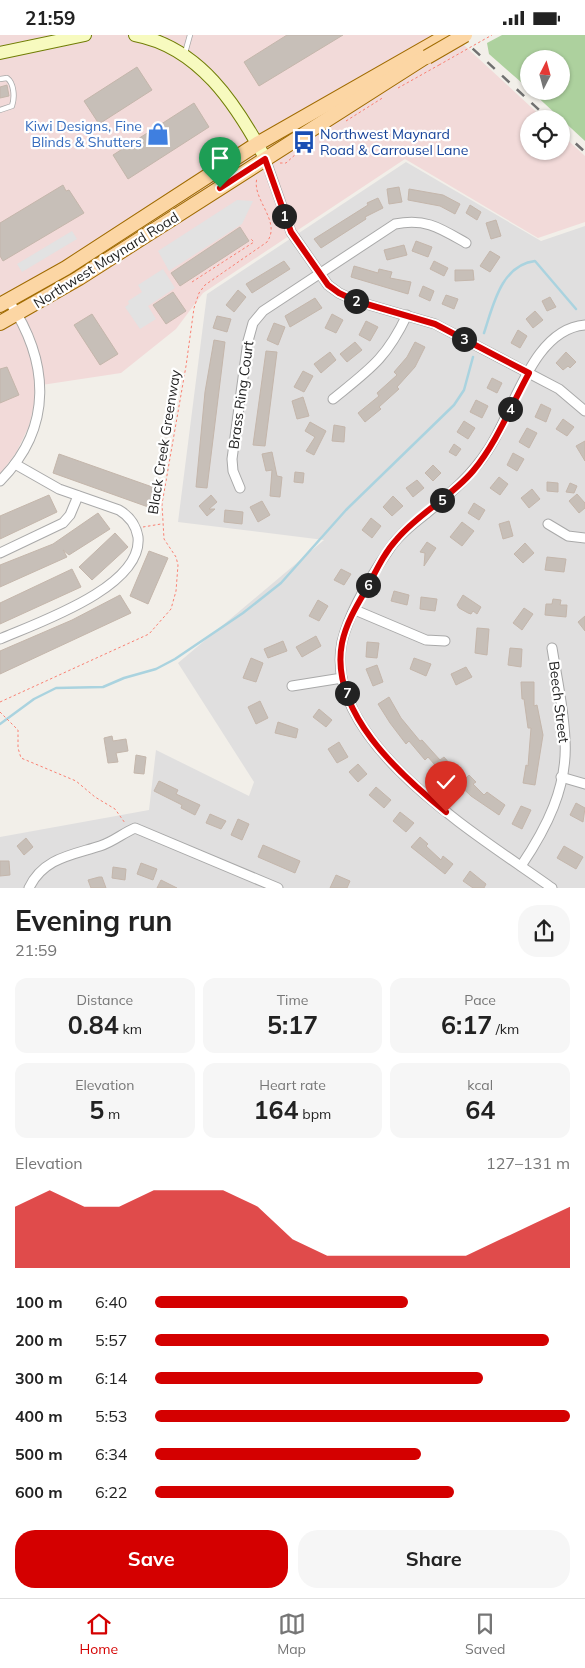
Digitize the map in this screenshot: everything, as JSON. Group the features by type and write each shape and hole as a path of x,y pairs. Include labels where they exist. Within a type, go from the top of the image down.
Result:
{"main road":[{"name":"Northwest Maynard Road","path":"0,323 79,278 265,159 448,35"},
{"name":"Northwest Maynard Road","path":"4,303 66,268 257,144 424,53 465,35"}],"street":[{"path":"0,53 85,35"},
{"path":"134,35 168,45 184,55 211,77 227,97 265,159 288,226 318,273 339,293 356,301 435,324 559,389 585,411"},
{"name":"Brass Ring Court","path":"240,488 232,459 250,329 263,311 395,224 419,221 431,224 466,243"},
{"path":"0,481 15,464 35,428 40,397 39,369 34,349 18,314 4,303"},
{"path":"333,399 382,359 390,348 407,315"},
{"path":"552,888 446,812 396,769 382,754 349,699 342,678 342,642 355,610 397,539 458,487 482,460 498,434 543,347 554,336 570,327 585,325"},
{"path":"0,639 94,596 120,576 132,563 138,544 137,533 131,520 119,510 46,483 15,464"},
{"path":"0,553 63,523 70,515 78,496"},
{"path":"548,524 568,536 585,538"},
{"path":"355,610 426,640 445,641"},
{"name":"Beech Street","path":"521,866 547,825 553,811 561,777 565,740 552,649"},
{"path":"292,686 342,678"},
{"path":"561,777 585,784"},
{"path":"29,888 42,870 61,857 102,846 135,828 278,888"}],"lane":[{"path":"184,55 188,47 190,35"},
{"path":"0,79 7,78 11,82 14,101 12,106 0,110"}],"path":[{"path":"439,65 492,35"},
{"name":"Black Creek Greenway","path":"0,702 138,640 156,627 171,609 178,575 176,557 164,539 162,504 196,301 205,285 253,252 271,235 271,226 257,188 257,176"},
{"path":"192,282 254,242 251,239"},
{"path":"141,528 162,524"},
{"path":"0,711 18,730 18,749 21,758 76,781 95,797 115,809 126,824"}],"shaded area":[{"path":"0,35 453,35 520,97 520,100 523,100 534,110 520,110 520,160 570,160 570,142 585,156 585,222 538,238 405,159 203,293 176,329 121,373 35,386 34,405 29,426 16,453 0,474"},
{"path":"406,162 541,241 585,226 585,888 0,888 0,837 149,810 156,750 249,796 254,782 178,663 324,540 178,522 207,294"},
{"path":"237,200 253,201 242,224 169,271 158,251"},
{"path":"72,231 77,239 22,272 17,264"},
{"path":"163,269 175,288 148,306 156,319 140,329 125,307 129,304 128,301 142,292 138,285"}],"green space":[{"path":"502,35 585,35 585,141 570,127 570,110 552,110 541,100 570,100 570,50 520,50 520,81 489,54 487,43"}],"building":[{"path":"287,35 343,35 259,86 244,62"},
{"path":"137,67 152,90 99,124 84,101"},
{"path":"7,85 9,96 0,98 0,87"},
{"path":"194,103 209,127 128,179 113,155"},
{"path":"63,185 66,191 69,190 84,213 3,261 0,256 0,223"},
{"path":"399,187 402,202 389,204 387,189"},
{"path":"409,189 443,195 460,204 455,214 440,206 408,200"},
{"path":"378,198 383,208 365,217 366,219 321,248 314,239 368,205 367,203"},
{"path":"470,205 481,212 477,220 466,213"},
{"path":"496,220 501,236 491,239 486,223"},
{"path":"240,227 249,241 180,286 171,273"},
{"path":"416,241 432,247 428,257 412,251"},
{"path":"404,245 407,255 387,260 384,250"},
{"path":"490,251 500,257 490,272 480,266"},
{"path":"284,261 290,269 252,293 246,284"},
{"path":"434,261 448,268 444,276 430,269"},
{"path":"354,266 378,273 379,269 392,272 390,278 411,282 408,294 351,277"},
{"path":"455,270 473,270 474,280 455,281"},
{"path":"423,286 434,291 430,301 419,296"},
{"path":"238,290 246,297 234,312 226,305"},
{"path":"173,292 186,311 166,324 153,305"},
{"path":"446,295 458,299 454,309 442,304"},
{"path":"550,297 556,307 547,311 542,301"},
{"path":"315,298 322,308 290,327 285,316"},
{"path":"535,311 543,320 533,328 526,319"},
{"path":"92,314 118,354 100,365 74,325"},
{"path":"332,314 343,320 336,333 325,328"},
{"path":"217,316 231,319 227,332 213,328"},
{"path":"366,321 378,327 370,341 359,335"},
{"path":"274,323 285,327 278,345 267,340"},
{"path":"518,330 527,336 520,348 511,343"},
{"path":"214,340 225,342 207,488 196,487 205,392"},
{"path":"355,342 362,350 347,362 340,354"},
{"path":"415,342 425,347 415,367 397,387 399,389 379,407 381,409 365,422 358,413 379,396 377,393 397,375 394,372 407,357"},
{"path":"266,351 277,352 265,446 253,445"},
{"path":"330,352 336,360 321,373 314,364"},
{"path":"566,352 576,362 570,368 568,366 563,370 556,363"},
{"path":"7,367 19,395 0,403 0,369"},
{"path":"303,371 313,376 304,392 294,387"},
{"path":"492,378 502,383 497,393 487,388"},
{"path":"303,397 309,416 297,419 292,401"},
{"path":"476,400 488,406 482,418 470,412"},
{"path":"541,404 551,409 546,422 535,417"},
{"path":"563,419 574,427 567,436 556,429"},
{"path":"464,421 475,428 468,439 457,432"},
{"path":"310,422 326,431 314,455 306,451 315,437 305,431"},
{"path":"334,425 345,427 344,442 332,441"},
{"path":"527,428 537,433 529,448 519,442"},
{"path":"585,441 585,461 576,446"},
{"path":"454,444 461,449 456,456 449,452"},
{"path":"272,452 277,476 282,477 280,497 270,496 272,470 266,471 262,454"},
{"path":"513,453 524,459 517,471 507,465"},
{"path":"59,454 158,489 151,508 53,473"},
{"path":"433,465 441,473 433,481 425,473"},
{"path":"295,472 304,473 303,483 294,482"},
{"path":"499,477 508,484 500,495 490,488"},
{"path":"417,480 424,488 413,497 406,488"},
{"path":"547,482 558,483 558,492 547,491"},
{"path":"570,483 577,486 574,493 566,492"},
{"path":"532,489 540,499 529,508 521,498"},
{"path":"577,494 585,503 585,508 579,513 569,501"},
{"path":"49,495 57,512 0,539 0,516"},
{"path":"211,495 217,502 209,509 215,509 207,516 199,506"},
{"path":"393,496 403,506 392,516 383,507"},
{"path":"262,501 270,515 258,522 250,507"},
{"path":"474,503 485,510 479,520 468,513"},
{"path":"225,510 243,512 242,524 224,522"},
{"path":"98,513 110,529 69,555 63,550 67,557 0,587 0,565 53,544"},
{"path":"371,518 381,526 372,538 362,530"},
{"path":"509,521 513,536 503,539 499,524"},
{"path":"462,522 474,531 462,546 450,537"},
{"path":"115,533 128,547 92,580 79,567"},
{"path":"427,542 436,548 424,566 425,553 420,552"},
{"path":"525,543 534,553 523,563 514,554"},
{"path":"149,551 168,558 148,604 130,596"},
{"path":"547,557 566,559 564,572 545,570"},
{"path":"72,569 81,587 0,624 0,603"},
{"path":"341,569 351,574 344,585 334,580"},
{"path":"394,591 409,595 407,605 391,601"},
{"path":"120,595 131,613 0,674 0,651 72,620"},
{"path":"463,595 481,607 477,614 473,611 471,614 468,613 459,608 457,605"},
{"path":"421,597 437,599 435,611 420,609"},
{"path":"553,599 561,600 560,605 567,605 566,617 545,615 546,604 552,604"},
{"path":"318,600 328,606 319,621 309,616"},
{"path":"524,608 533,614 522,630 513,623"},
{"path":"585,616 585,631 578,622"},
{"path":"477,628 489,629 487,655 475,653"},
{"path":"316,636 321,646 302,657 296,647"},
{"path":"283,641 287,651 268,658 264,649"},
{"path":"367,642 379,643 377,658 366,657"},
{"path":"510,648 522,649 521,667 508,665"},
{"path":"251,658 263,663 256,682 243,678"},
{"path":"414,658 431,664 426,676 410,669"},
{"path":"377,665 383,682 373,686 366,669"},
{"path":"466,667 472,677 456,685 451,674"},
{"path":"521,682 534,682 534,706 537,705 543,735 535,785 523,783 526,765 528,766 531,728 528,728 524,699 522,699"},
{"path":"389,697 401,718 420,741 422,740 440,760 444,757 464,780 469,775 476,782 473,784 484,795 487,792 505,805 499,815 471,796 451,777 448,780 428,757 425,760 409,741 406,744 378,704"},
{"path":"260,701 268,718 256,724 248,707"},
{"path":"319,709 332,720 326,727 313,717"},
{"path":"278,722 298,729 296,738 275,733"},
{"path":"112,736 113,741 126,739 128,751 116,753 118,762 108,763 104,738"},
{"path":"339,742 348,757 337,763 328,749"},
{"path":"136,755 146,757 144,774 134,773"},
{"path":"358,764 367,774 358,782 349,772"},
{"path":"159,781 178,790 176,794 200,805 195,815 181,808 182,805 154,791"},
{"path":"376,787 391,800 384,808 369,795"},
{"path":"576,803 585,808 583,822 570,815"},
{"path":"521,806 531,810 522,829 512,824"},
{"path":"400,812 414,823 406,832 393,821"},
{"path":"210,814 226,821 221,829 206,823"},
{"path":"238,819 249,824 242,840 231,835"},
{"path":"420,837 428,844 426,846 441,860 443,856 453,864 445,874 411,847"},
{"path":"26,838 33,847 24,855 17,846"},
{"path":"263,845 300,861 295,873 258,857"},
{"path":"564,846 583,857 576,869 557,858"},
{"path":"0,861 9,861 10,875 0,876"},
{"path":"141,863 157,869 153,880 137,874"},
{"path":"113,867 126,869 125,880 112,878"},
{"path":"470,871 486,884 484,888 473,888 463,881"},
{"path":"336,875 350,881 347,888 330,888"},
{"path":"102,877 106,888 91,888 88,880"},
{"path":"161,880 177,888 157,888"}],"waterway":[{"path":"484,333 500,288 506,278 523,264 535,261 576,309"},
{"path":"0,724 34,699 56,688 103,687 124,678 156,669 175,659 243,613 281,583 346,510 454,405 464,390 473,357"}],"railway":[{"path":"458,35 539,110"},
{"path":"570,138 585,152"}],"place":[{"name":"Kiwi Designs, Fine Blinds & Shutters","path":"158,134"},
{"name":"Northwest Maynard Road & Carrousel Lane","path":"304,142"}],"route":[{"path":"220,188 265,159 285,220 318,273 328,285 356,301 420,318 435,324 529,373 498,434 474,470 458,487 404,532 390,548 355,610 342,642 342,678 356,713 382,754 410,783 446,812"}]}
